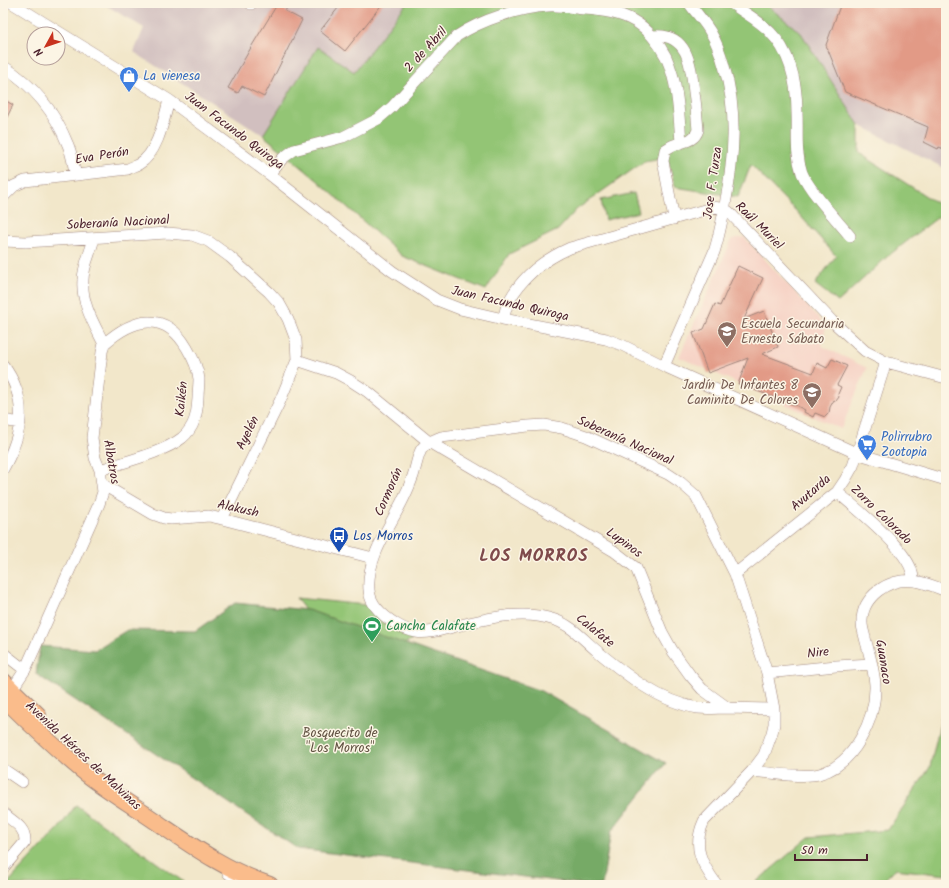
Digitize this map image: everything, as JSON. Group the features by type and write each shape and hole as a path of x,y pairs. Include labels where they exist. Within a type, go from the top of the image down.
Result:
{"highway":[{"name":"Avenida Héroes de Malvinas","path":"6,692 145,814 201,852 239,873 270,885"}],"street":[{"name":"Juan Facundo Quiroga","path":"12,3 169,100 269,174 392,271 415,287 438,300 460,309 503,319 606,339 856,453 946,480"},
{"name":"Jose F. Turza","path":"664,366 714,252 719,237 730,177 734,131 734,112 730,85 721,56 711,33 689,3"},
{"path":"731,3 770,31 782,48 791,66 794,78 797,113 796,144 803,174 825,206 850,236"},
{"name":"2 de Abril","path":"269,174 283,158 294,150 343,137 378,119 392,107 457,36 469,28 511,12 550,6 618,14 634,21 652,36 665,56 676,88 681,143"},
{"path":"652,36 661,35 676,41 685,52 691,66 698,130 696,136 691,140 665,150 663,154 674,219"},
{"path":"3,66 14,73 38,94 55,118 68,145 76,175"},
{"name":"Eva Perón","path":"5,190 25,181 128,168 139,164 149,156 156,142 169,100"},
{"name":"Raúl Muriel","path":"503,319 509,301 523,282 534,270 558,254 570,248 715,207 729,212 832,322 865,351 886,362 946,378"},
{"name":"Soberanía Nacional","path":"3,241 26,242 167,233 192,235 208,241 235,262 269,292 279,303 288,319 296,340 297,360"},
{"path":"94,238 83,279 84,299 91,319 104,344"},
{"name":"Kaikén","path":"100,470 169,446 182,438 192,429 197,415 199,380 194,361 182,339 170,328 162,324 139,323 114,334 104,344"},
{"name":"Albatros","path":"6,692 25,670 103,492 100,470 95,458 92,438 104,344"},
{"path":"297,360 336,373 351,381 368,392 429,442"},
{"name":"Ayelén","path":"222,519 280,401 297,360"},
{"name":"Avutarda","path":"735,574 837,492 846,480 853,466 886,362"},
{"path":"3,364 16,384 20,402 20,423 15,445 3,469"},
{"path":"3,420 20,423"},
{"name":"Soberanía Nacional","path":"429,442 441,437 528,426 544,425 562,428 586,436 668,474 696,496 735,574 767,673 774,709 774,724 764,755 752,771 704,820 699,831 698,847 701,861 716,885"},
{"name":"Cormorán","path":"372,602 369,592 368,578 373,558 406,494 422,449 429,442"},
{"name":"Lupinos","path":"429,442 614,551 633,565 640,576 662,632 672,650 702,689 728,708"},
{"name":"Alakush","path":"102,484 153,514 164,518 172,519 209,516 373,558"},
{"name":"Zorro Colorado","path":"837,492 861,512 892,542 904,557 910,568 914,581"},
{"name":"Guanaco","path":"752,771 793,775 818,774 838,764 848,756 867,728 872,711 875,686 872,664 862,624 863,610 876,593 888,585 900,582 914,581 946,591"},
{"name":"Calafate","path":"372,602 380,613 396,624 415,632 432,632 489,619 522,614 556,620 566,624 610,662 660,696 698,708 728,708"},
{"path":"3,653 25,670"},
{"name":"Nire","path":"767,673 852,664 872,664"},
{"path":"728,708 774,709"},
{"path":"3,769 22,782"},
{"path":"3,813 24,830 25,842 3,868"},
{"path":"201,852 244,885"}],"shaded area":[{"path":"102,3 407,3 354,72 318,48 263,135 134,52 144,28"},
{"path":"764,3 946,3 946,169 859,125 801,33"},
{"path":"744,237 826,326 822,346 867,368 841,429 679,357 732,239"}],"green space":[{"path":"407,3 764,3 801,33 859,125 859,153 946,209 946,211 888,256 838,302 815,284 836,256 797,212 751,165 738,197 675,187 667,157 645,161 577,209 558,230 509,254 486,290 402,256 317,180 263,135 318,47 354,72"},
{"path":"634,193 639,212 605,220 601,200"},
{"path":"296,598 366,605 379,620 412,640 395,649 314,622"},
{"name":"Bosquecito de \"Los Morros\"","path":"235,603 308,610 541,691 666,763 611,832 602,885 589,885 298,849 36,674 40,646 95,650 127,630 195,631"},
{"path":"946,697 946,875 895,869 879,885 758,885 756,882 809,837 888,830 930,767"},
{"path":"76,805 188,885 6,885 59,828"}],"building":[{"path":"278,3 290,3 285,11 302,20 264,97 242,86 238,93 228,88 253,44"},
{"path":"342,3 383,3 345,51 320,31"},
{"path":"841,3 946,3 946,150 939,147 938,149 924,142 928,127 845,92 826,45"},
{"path":"3,99 13,105 3,125"},
{"path":"738,266 763,278 744,319 764,311 778,347 762,354 813,373 817,363 827,368 832,359 847,366 837,385 841,387 838,394 839,397 836,401 834,400 830,407 829,413 825,417 815,413 813,417 804,412 805,410 795,405 738,384 748,358 708,373 693,333 704,329 715,304 720,306"}],"place":[{"name":"La vienesa","path":"129,93"},
{"name":"Escuela Secundaria Ernesto Sábato","path":"727,348"},
{"name":"Jardín De Infantes 8 Caminito De Colores","path":"812,409"},
{"name":"Polirrubro Zootopia","path":"867,461"},
{"name":"Los Morros","path":"339,553"},
{"name":"Cancha Calafate","path":"372,643"}],"district":[{"name":"LOS MORROS","path":"534,556"}]}
